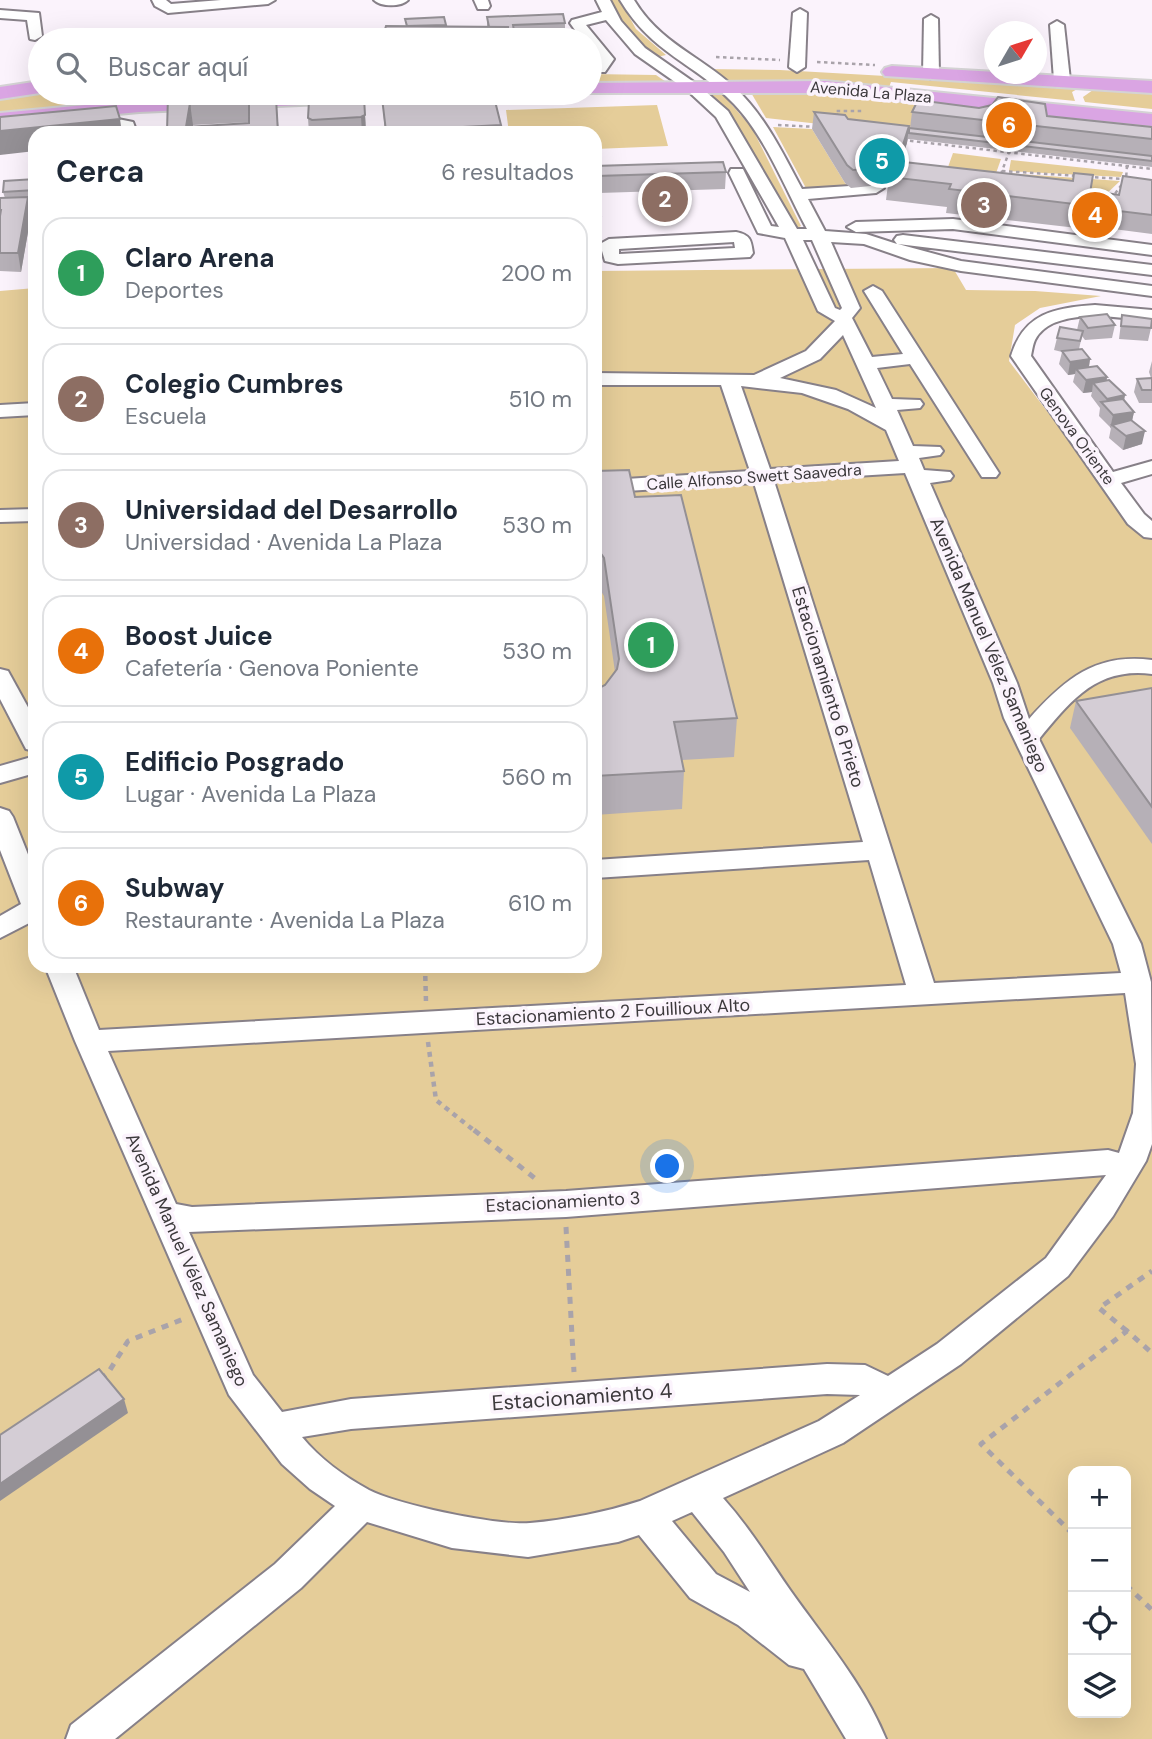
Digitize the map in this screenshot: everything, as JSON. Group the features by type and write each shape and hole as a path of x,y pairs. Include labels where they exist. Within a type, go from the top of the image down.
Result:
{"main road":[{"path":"602,69 667,70 724,62"},
{"name":"Avenida La Plaza","path":"793,65 850,70"},
{"name":"Avenida La Plaza","path":"879,68 931,75 1152,86"},
{"path":"1105,115 1085,107 1078,96 1089,87 1112,83"},
{"name":"Avenida La Plaza","path":"602,89 825,87 1152,120"},
{"path":"28,89 0,94 3,124 272,105"}],"street":[{"path":"159,0 168,9 267,4"},
{"path":"382,3 401,0"},
{"path":"603,0 615,23 640,51 693,88 722,114 737,141 725,147 764,229 794,239 827,311 847,319 898,331"},
{"name":"Avenida Manuel Vélez Samaniego","path":"63,973 89,1041 241,1385 275,1432 322,1478 361,1504 452,1531 528,1540 618,1525 698,1494 757,1464 831,1432 949,1354 1057,1267 1131,1161 1148,1113 1150,1064 1137,982 1127,944 1026,738 920,468 907,428 884,405 885,383 865,363 847,319 836,266 757,122 722,86 659,43 645,29 627,0"},
{"path":"793,65 800,13"},
{"path":"0,14 35,20"},
{"path":"580,28 577,23 611,14"},
{"path":"931,19 931,75"},
{"path":"0,28 35,20"},
{"path":"1057,25 1062,80"},
{"path":"93,118 127,126"},
{"path":"797,195 876,188"},
{"path":"743,244 794,239 815,230 953,224 1144,248"},
{"path":"815,230 866,240 916,256 961,266 1152,291"},
{"path":"736,237 740,238 743,244 745,252 740,255 618,259 611,257 609,244 736,237"},
{"path":"866,240 946,243 1152,270"},
{"path":"808,266 836,266"},
{"path":"757,382 813,355 847,319 878,299 989,473"},
{"name":"Genova Oriente","path":"1152,316 1107,310 1080,311 1042,321 1029,333 1022,348 1024,362 1136,519 1152,532"},
{"path":"865,363 917,358"},
{"path":"602,379 790,385 831,395 907,428"},
{"name":"Estacionamiento 6 Prieto","path":"730,382 763,476 923,994"},
{"path":"884,405 914,404"},
{"path":"0,411 28,409"},
{"name":"Calle Alfonso Swett Saavedra","path":"602,486 920,468 933,451"},
{"path":"1108,479 1132,475 1152,467"},
{"path":"0,516 28,515"},
{"path":"1026,738 1069,690 1105,667 1152,667"},
{"path":"0,676 28,730"},
{"path":"0,775 28,766"},
{"path":"0,817 28,889"},
{"path":"602,869 879,850"},
{"path":"0,928 28,911"},
{"name":"Estacionamiento 2 Fouillioux Alto","path":"89,1041 1137,982"},
{"name":"Estacionamiento 3","path":"166,1214 192,1220 566,1204 1108,1162 1125,1170"},
{"name":"Estacionamiento 4","path":"275,1432 292,1423 351,1414 846,1378 865,1380 888,1394"},
{"path":"698,1494 737,1540 777,1602 831,1675 867,1739"},
{"path":"85,1739 288,1576 361,1504"},
{"path":"646,1516 703,1586 751,1612 831,1675"}],"path":[{"path":"724,62 879,68"},
{"path":"838,120 836,111 873,111"},
{"path":"790,125 819,128"},
{"path":"900,139 1152,169"},
{"path":"999,181 1009,152"},
{"path":"1085,241 1094,207 1104,207 1126,179 1127,166"},
{"path":"1002,172 1126,179"},
{"path":"430,1066 436,1100 566,1204"},
{"path":"567,1254 576,1398"},
{"path":"1152,1271 1099,1308 1152,1353"},
{"path":"185,1304 195,1328"},
{"path":"97,1380 108,1373 128,1341 190,1317"},
{"path":"1068,1529 981,1444 1127,1331"},
{"path":"1131,1590 1152,1610"}],"shaded area":[{"path":"610,0 620,0 636,29 666,55 657,57 642,44 624,24"},
{"path":"703,69 780,70 984,82 984,84 1081,87 1072,92 1075,101 891,82 888,90 724,82"},
{"path":"602,74 656,75 669,84 602,84"},
{"path":"707,90 719,90 752,128 801,226 791,227 736,124"},
{"path":"777,90 979,110 909,134 766,118 750,91"},
{"path":"1093,90 1152,90 1152,109 1085,102 1083,97"},
{"path":"28,91 28,105 118,105 0,115 0,95"},
{"path":"657,105 668,146 602,149 602,126 508,126 506,110"},
{"path":"773,127 812,129 845,183 851,188 807,190"},
{"path":"953,153 1001,159 994,179 943,181"},
{"path":"1011,160 1123,172 1121,177 1009,171"},
{"path":"1007,173 1120,181 1101,199 973,183 1004,184"},
{"path":"953,268 966,290 1101,296 1040,308 1015,325 1009,361 1099,480 1152,538 1152,1739 0,1739 0,291 28,289 28,973 602,973 602,271"}],"building":[{"path":"563,14 565,23 513,25 514,28 489,27 487,17"},
{"path":"444,17 446,25 407,26 405,19"},
{"path":"386,26 508,27 508,28"},
{"path":"998,97 1045,104 1047,116 1152,127 1152,139 912,112 918,100 979,108 992,105"},
{"path":"168,105 190,105 186,126 167,126"},
{"path":"249,105 276,105 278,126 202,126 249,123"},
{"path":"309,105 364,105 365,115 361,117 308,118"},
{"path":"383,105 496,105 501,125 482,126 385,126"},
{"path":"116,106 120,119 28,126 28,128 0,131 0,117"},
{"path":"814,112 909,126 898,160 875,157 882,168 853,170 847,165"},
{"path":"909,128 1152,156 1152,161 909,133"},
{"path":"895,161 1073,181 1074,173 1093,175 1089,199 1083,198 1082,205 949,189 951,184 889,177"},
{"path":"723,162 726,172 602,176 602,166"},
{"path":"1123,176 1152,180 1152,215 1102,209 1105,193 1119,195"},
{"path":"28,179 28,190 3,192 4,181"},
{"path":"28,197 18,253 0,253 0,198"},
{"path":"1107,314 1115,325 1088,328 1080,317"},
{"path":"1122,315 1152,319 1151,328 1121,326"},
{"path":"1060,327 1083,331 1080,341 1057,338"},
{"path":"1082,349 1090,359 1070,362 1062,351"},
{"path":"1097,366 1107,377 1086,380 1076,369"},
{"path":"1152,378 1152,390 1142,390 1137,379"},
{"path":"1109,380 1125,395 1107,399 1093,383"},
{"path":"1123,399 1134,412 1113,415 1101,402"},
{"path":"1131,420 1145,431 1126,436 1112,425"},
{"path":"629,470 635,497 681,495 737,718 674,722 684,771 602,776 602,686 617,669 619,659 602,555 602,471"},
{"path":"1152,688 1152,807 1076,701"},
{"path":"99,1369 124,1399 0,1484 0,1435"}],"place":[{"name":"Subway","path":"1009,125"},
{"name":"Edificio Posgrado","path":"882,161"},
{"name":"Colegio Cumbres","path":"665,199"},
{"name":"Universidad del Desarrollo","path":"984,205"},
{"name":"Boost Juice","path":"1095,215"},
{"name":"Claro Arena","path":"651,645"}]}
